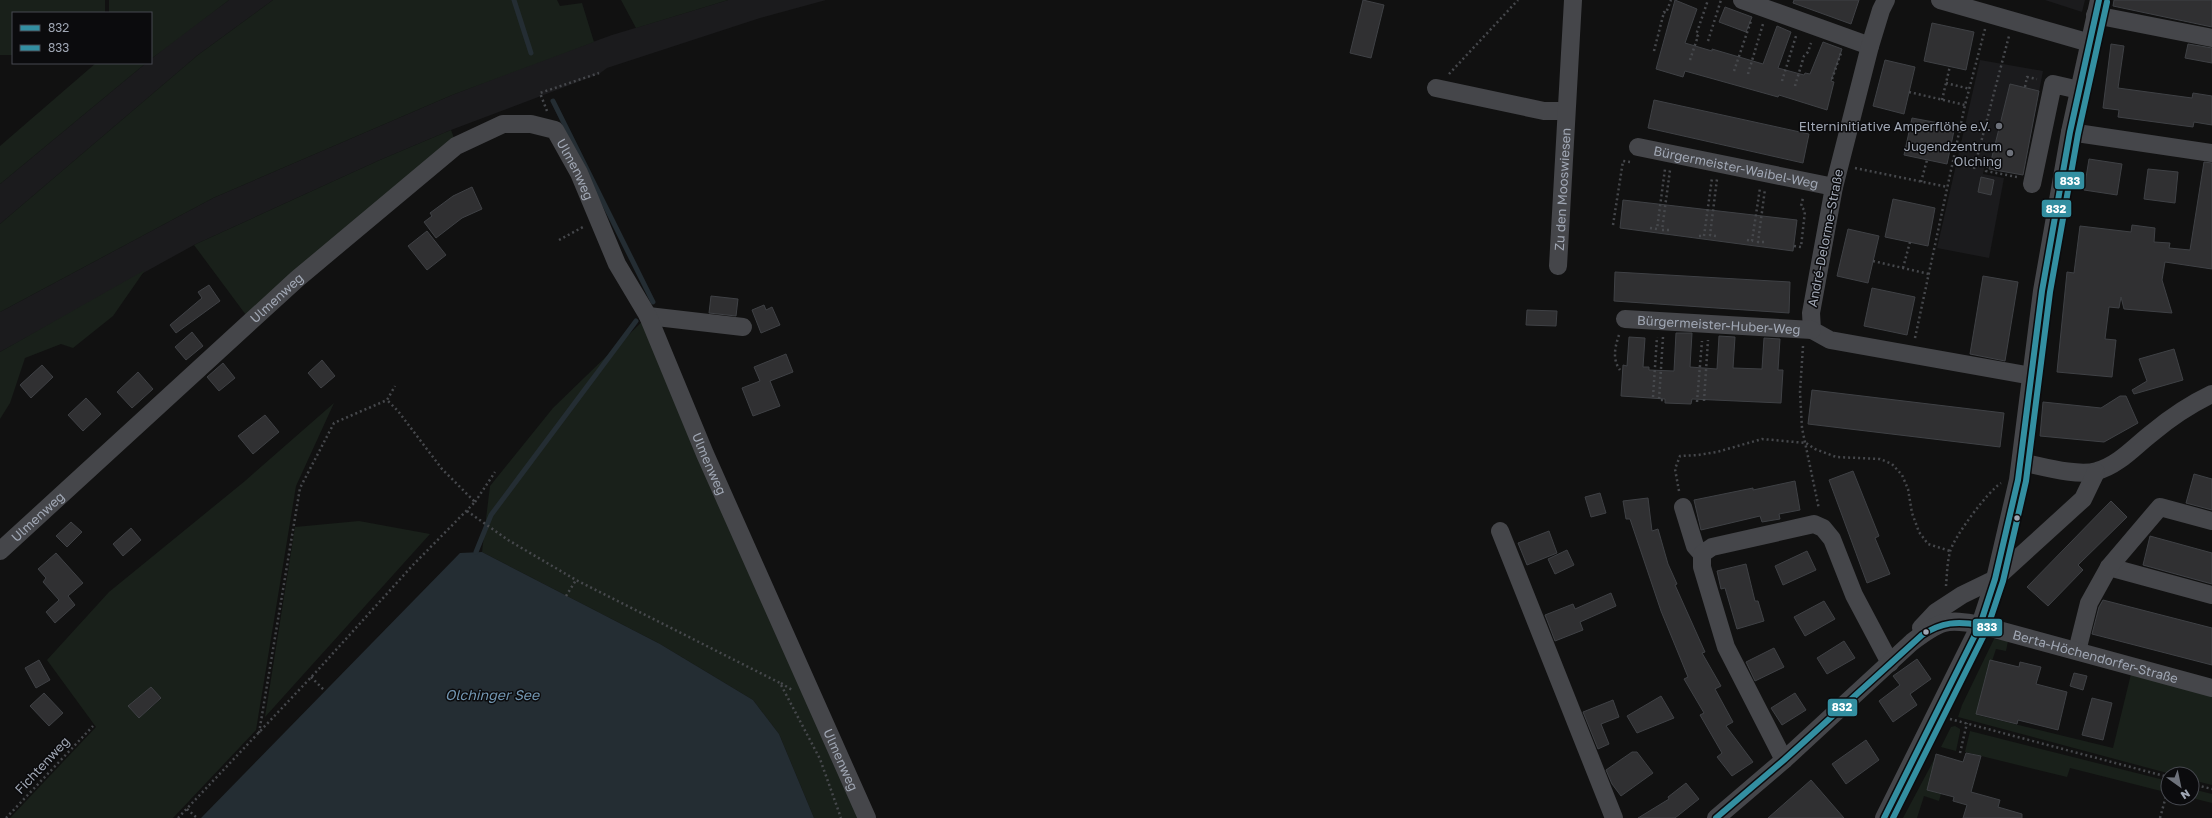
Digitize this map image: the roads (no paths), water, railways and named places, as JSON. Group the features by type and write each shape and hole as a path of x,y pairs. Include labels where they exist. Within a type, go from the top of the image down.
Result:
{"street":[{"name":"Zu den Mooswiesen","path":"1558,266 1565,111 1573,0"},
{"name":"André-Delorme-Straße","path":"1812,330 1811,313 1834,187 1870,46 1881,10 1886,0"},
{"path":"1940,0 2090,43"},
{"path":"1756,5 1870,46"},
{"path":"1884,818 1980,625 1995,579 2018,480 2042,291 2070,132 2097,8 2212,38"},
{"path":"2032,182 2053,84 2079,90"},
{"name":"Zu den Mooswiesen","path":"1436,88 1544,111 1565,111"},
{"name":"Ulmenweg","path":"0,551 297,279 456,146 503,124 531,124 555,130 579,173 616,264 648,316 705,454 866,818"},
{"path":"2070,132 2212,153"},
{"name":"Bürgermeister-Waibel-Weg","path":"1638,147 1765,174 1806,180 1834,187"},
{"path":"648,316 743,327"},
{"name":"Bürgermeister-Huber-Weg","path":"1625,319 1812,330"},
{"path":"1812,330 1830,340 2032,376"},
{"path":"2021,462 2066,471 2096,472 2117,462 2154,432 2199,401 2212,394"},
{"path":"1716,818 1784,760 1890,663 1912,642 1924,624 1962,594 1995,579 2083,498 2096,472"},
{"path":"1683,507 1695,546 1702,554 1702,567 1726,647 1784,760"},
{"path":"2077,651 2089,603 2109,567 2160,507 2212,522"},
{"path":"1702,554 1712,547 1814,524 1823,528 1832,539 1854,595 1890,663"},
{"path":"1500,531 1614,818"},
{"path":"2109,567 2212,595"},
{"name":"Berta-Höchendorfer-Straße","path":"1912,642 1936,625 1952,620 1980,625 2212,688"}],"water":[{"name":"Olchinger See","path":"482,552 660,644 753,700 779,734 814,818 201,818 460,553"}],"waterway":[{"path":"514,0 531,53"},
{"path":"553,101 653,302"},
{"path":"476,552 491,515 636,321"}],"place":[{"name":"Elterninitiative Amperflöhe e.V.","path":"1999,126"},
{"name":"Jugendzentrum Olching","path":"2010,153"}]}
